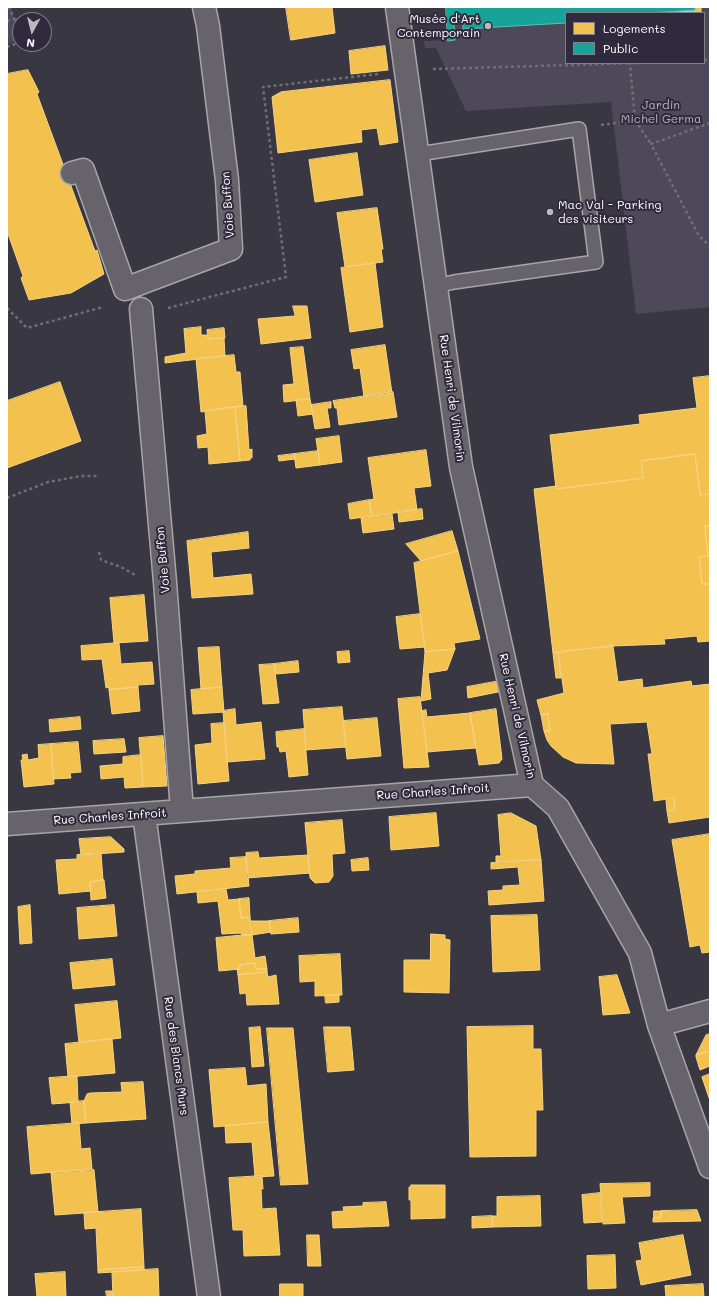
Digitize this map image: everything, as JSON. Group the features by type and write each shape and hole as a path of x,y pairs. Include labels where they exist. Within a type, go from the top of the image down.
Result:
{"street":[{"name":"Voie Buffon","path":"136,285 231,250 227,180 208,26 204,7"},
{"name":"Rue Henri de Vilmorin","path":"397,7 419,154 461,466 532,785"},
{"path":"72,173 83,170 125,289 136,285"},
{"name":"Voie Buffon","path":"141,312 165,582 182,811"},
{"path":"532,785 558,808 640,953 659,1025 710,1168"},
{"name":"Rue Charles Infroit","path":"7,824 532,785"},
{"name":"Rue des Blancs Murs","path":"144,814 209,1297"},
{"path":"659,1025 710,1011"}],"lane":[{"path":"419,154 579,129 596,262 460,281 436,286"}],"path":[{"path":"442,69 630,64 635,120 651,144 699,236 710,246"},
{"path":"141,312 286,277 263,87 407,71"},
{"path":"579,129 635,120"},
{"path":"651,144 710,123"},
{"path":"7,308 27,328 133,299 136,285"},
{"path":"7,498 48,482 81,476 99,476"},
{"path":"99,552 101,560 120,567 152,584 165,582"}],"green space":[{"path":"7,7 11,7 13,12 12,42 7,44"},
{"name":"Jardin Michel Germa","path":"701,7 710,7 710,307 636,314 611,102 466,111 436,48 425,48 424,41 455,40 454,23 463,22 463,29 565,23 565,64 705,64 705,12 701,12"}],"building: Logements":[{"path":"286,7 332,7 335,33 291,40"},
{"path":"695,7 701,7 701,12 665,12 695,10"},
{"path":"385,46 388,70 351,74 349,51"},
{"path":"28,70 39,92 37,94 95,251 97,250 104,274 71,293 29,300 21,278 23,276 7,231 7,74"},
{"path":"390,80 398,142 380,145 377,128 361,130 362,142 278,153 272,97 281,92"},
{"path":"357,153 363,195 315,202 309,160"},
{"path":"377,208 383,249 381,249 383,262 345,267 337,213"},
{"path":"375,263 383,327 350,332 341,268"},
{"path":"293,306 307,306 311,338 261,344 258,319 295,316"},
{"path":"201,327 201,335 208,335 208,339 224,338 225,356 165,363 165,357 186,353 184,329"},
{"path":"224,328 225,338 208,339 207,330"},
{"path":"385,345 392,393 364,397 360,368 354,369 351,350"},
{"path":"303,347 310,399 284,402 283,385 294,384 290,348"},
{"path":"234,355 236,372 240,372 243,406 201,412 196,359"},
{"path":"710,376 710,504 709,494 700,495 695,454 641,461 643,478 556,489 550,435 640,424 639,415 697,408 693,378"},
{"path":"60,382 81,441 7,468 7,401"},
{"path":"393,392 397,417 339,425 337,408 335,408 333,401"},
{"path":"310,399 313,414 298,416 296,400"},
{"path":"331,402 331,408 327,408 330,427 315,429 311,405"},
{"path":"246,406 249,450 252,449 252,458 250,458 250,460 240,461 235,407"},
{"path":"235,407 240,461 209,464 208,447 198,448 197,436 207,434 205,411"},
{"path":"339,436 342,462 320,465 316,439"},
{"path":"426,450 431,486 414,488 417,510 372,516 369,500 374,499 368,458"},
{"path":"318,451 320,465 296,468 294,454"},
{"path":"294,454 295,459 279,461 278,456"},
{"path":"695,454 700,495 709,494 710,504 710,526 705,526 708,556 699,557 702,584 710,584 710,641 698,642 697,636 664,639 665,644 613,646 553,653 534,489 556,486 556,489 643,478 641,461"},
{"path":"369,500 372,516 350,519 348,504"},
{"path":"422,509 423,519 399,522 398,512"},
{"path":"392,514 394,529 363,533 361,518"},
{"path":"705,526 710,526 710,584 702,584 699,557 708,556"},
{"path":"452,531 458,551 421,561 406,544"},
{"path":"248,532 249,548 211,552 213,578 251,574 253,594 192,598 187,541"},
{"path":"458,551 480,639 454,643 455,649 425,652 414,563"},
{"path":"144,595 148,641 114,643 110,598"},
{"path":"420,614 425,647 400,649 396,617"},
{"path":"119,643 121,664 152,662 154,684 109,690 109,687 106,688 102,659 82,660 81,646"},
{"path":"613,646 618,682 642,679 643,688 691,681 692,686 710,684 710,817 669,823 667,811 675,810 674,798 654,801 648,754 652,754 647,722 610,724 614,764 576,763 563,757 547,740 544,731 550,731 548,714 541,715 537,700 564,693 558,652"},
{"path":"219,647 222,687 201,689 198,648"},
{"path":"455,649 447,670 428,673 431,699 421,701 425,652"},
{"path":"349,651 350,662 338,663 337,652"},
{"path":"558,652 561,678 556,678 553,653"},
{"path":"298,661 299,672 276,674 274,664"},
{"path":"274,664 279,703 263,704 259,665"},
{"path":"500,681 503,691 468,698 467,687"},
{"path":"138,687 140,711 112,714 109,690"},
{"path":"222,687 224,712 193,714 191,690"},
{"path":"420,697 429,767 404,768 398,699"},
{"path":"342,707 346,747 306,750 303,710"},
{"path":"235,709 236,725 261,722 265,759 227,762 223,711"},
{"path":"496,709 502,759 499,763 479,765 470,713"},
{"path":"426,710 427,717 470,713 476,748 427,752 422,711"},
{"path":"548,714 550,731 544,731 541,715"},
{"path":"80,717 81,729 50,732 49,720"},
{"path":"377,718 381,756 347,759 343,721"},
{"path":"224,723 229,781 198,784 195,745 212,743 211,724"},
{"path":"304,729 308,775 289,777 286,751 280,752 279,747 277,747 276,732"},
{"path":"163,736 167,786 143,787 139,738"},
{"path":"124,739 126,752 94,754 93,741"},
{"path":"78,742 81,772 70,773 71,778 53,779 51,744"},
{"path":"51,744 54,784 24,787 21,760 23,760 22,755 27,754 28,760 39,758 38,745"},
{"path":"141,755 143,787 125,788 124,777 101,779 100,766 123,764 123,757"},
{"path":"674,798 675,810 667,811 666,800"},
{"path":"436,813 439,846 391,850 389,817"},
{"path":"511,813 536,826 541,860 496,862 496,856 501,856 498,815"},
{"path":"342,820 345,853 332,854 333,876 329,882 315,883 310,878 305,823"},
{"path":"710,834 710,952 702,953 700,945 690,947 672,840"},
{"path":"111,837 124,849 124,852 81,855 79,839"},
{"path":"258,852 259,858 308,855 310,873 247,878 246,853"},
{"path":"101,853 103,880 90,882 91,891 59,894 56,860 77,859 77,855"},
{"path":"246,857 249,886 177,894 175,876 195,874 195,871 231,868 230,858"},
{"path":"368,858 369,870 352,871 351,860"},
{"path":"541,860 544,901 489,905 488,891 503,890 503,886 520,885 518,867 491,869 491,863"},
{"path":"104,880 106,898 91,900 90,882"},
{"path":"226,889 228,900 239,899 241,918 250,917 252,935 242,935 241,933 222,934 218,901 198,903 197,892"},
{"path":"249,898 250,917 241,918 239,899"},
{"path":"30,905 32,943 20,944 18,907"},
{"path":"114,905 117,936 79,939 77,908"},
{"path":"537,915 540,970 493,972 491,916"},
{"path":"298,918 299,932 271,934 269,921"},
{"path":"251,921 269,921 271,932 252,935"},
{"path":"431,934 445,935 445,939 450,940 449,993 404,992 404,960 430,960"},
{"path":"252,935 255,958 265,956 267,969 256,969 255,963 240,965 240,969 219,971 216,938"},
{"path":"340,954 342,995 315,996 315,981 300,982 299,956"},
{"path":"112,959 115,985 73,989 70,963"},
{"path":"255,963 256,969 267,969 267,972 238,975 237,969 240,969 240,965"},
{"path":"267,972 268,977 276,975 279,1004 247,1005 246,993 240,994 238,975"},
{"path":"617,975 630,1013 603,1015 599,977"},
{"path":"325,995 339,995 339,1002 326,1003"},
{"path":"117,1001 121,1038 79,1043 75,1005"},
{"path":"533,1026 533,1049 541,1049 543,1110 536,1110 536,1156 470,1157 467,1027"},
{"path":"260,1027 264,1066 252,1067 249,1028"},
{"path":"324,1027 350,1027 354,1070 328,1072"},
{"path":"267,1028 293,1028 308,1184 281,1185"},
{"path":"710,1034 710,1051 696,1055 706,1035"},
{"path":"112,1039 115,1073 68,1077 65,1044"},
{"path":"710,1051 710,1066 700,1070 696,1055"},
{"path":"245,1068 247,1086 266,1084 268,1122 214,1127 209,1070"},
{"path":"710,1074 710,1098 709,1098 702,1077"},
{"path":"77,1076 78,1102 52,1104 49,1078"},
{"path":"143,1082 146,1119 86,1123 84,1101 87,1094 122,1092 121,1083"},
{"path":"84,1101 86,1123 72,1124 70,1102"},
{"path":"268,1122 274,1176 255,1177 252,1142 226,1143 225,1126"},
{"path":"79,1123 81,1149 90,1148 92,1169 31,1174 27,1127"},
{"path":"94,1170 98,1212 55,1215 51,1173"},
{"path":"262,1176 262,1209 276,1208 280,1255 244,1256 243,1230 233,1230 229,1178"},
{"path":"650,1183 650,1196 622,1197 625,1223 603,1224 600,1184"},
{"path":"411,1185 445,1185 445,1218 411,1219 409,1187 411,1187"},
{"path":"600,1193 602,1222 584,1223 582,1195"},
{"path":"540,1196 541,1226 493,1227 492,1216 497,1216 497,1197"},
{"path":"386,1202 389,1226 333,1228 332,1212 344,1211 343,1207 363,1206 363,1203"},
{"path":"141,1209 144,1267 98,1270 96,1228 85,1229 84,1213"},
{"path":"697,1210 701,1221 653,1222 653,1218 661,1217 661,1211"},
{"path":"654,1211 661,1211 661,1217 654,1218"},
{"path":"492,1216 493,1227 472,1228 472,1217"},
{"path":"307,1235 319,1235 321,1266 308,1266"},
{"path":"683,1235 691,1275 641,1285 636,1261 642,1260 639,1243"},
{"path":"615,1255 616,1288 588,1289 587,1256"},
{"path":"144,1267 144,1270 98,1273 98,1270"},
{"path":"158,1269 159,1297 113,1297 112,1272"},
{"path":"65,1272 66,1297 37,1297 35,1274"},
{"path":"280,1284 303,1284 303,1297 280,1297"},
{"path":"703,1284 704,1297 666,1297 665,1286"},
{"path":"106,1291 112,1291 113,1297 107,1297"}],"building: Public":[{"name":"Musée d'Art Contemporain","path":"446,7 695,7 695,10 665,12 565,12 565,23 463,29 463,22 454,23 455,40 448,41"}],"place":[{"name":"Musée d'Art Contemporain","path":"488,26"},
{"name":"Mac Val - Parking des visiteurs","path":"550,212"}]}
